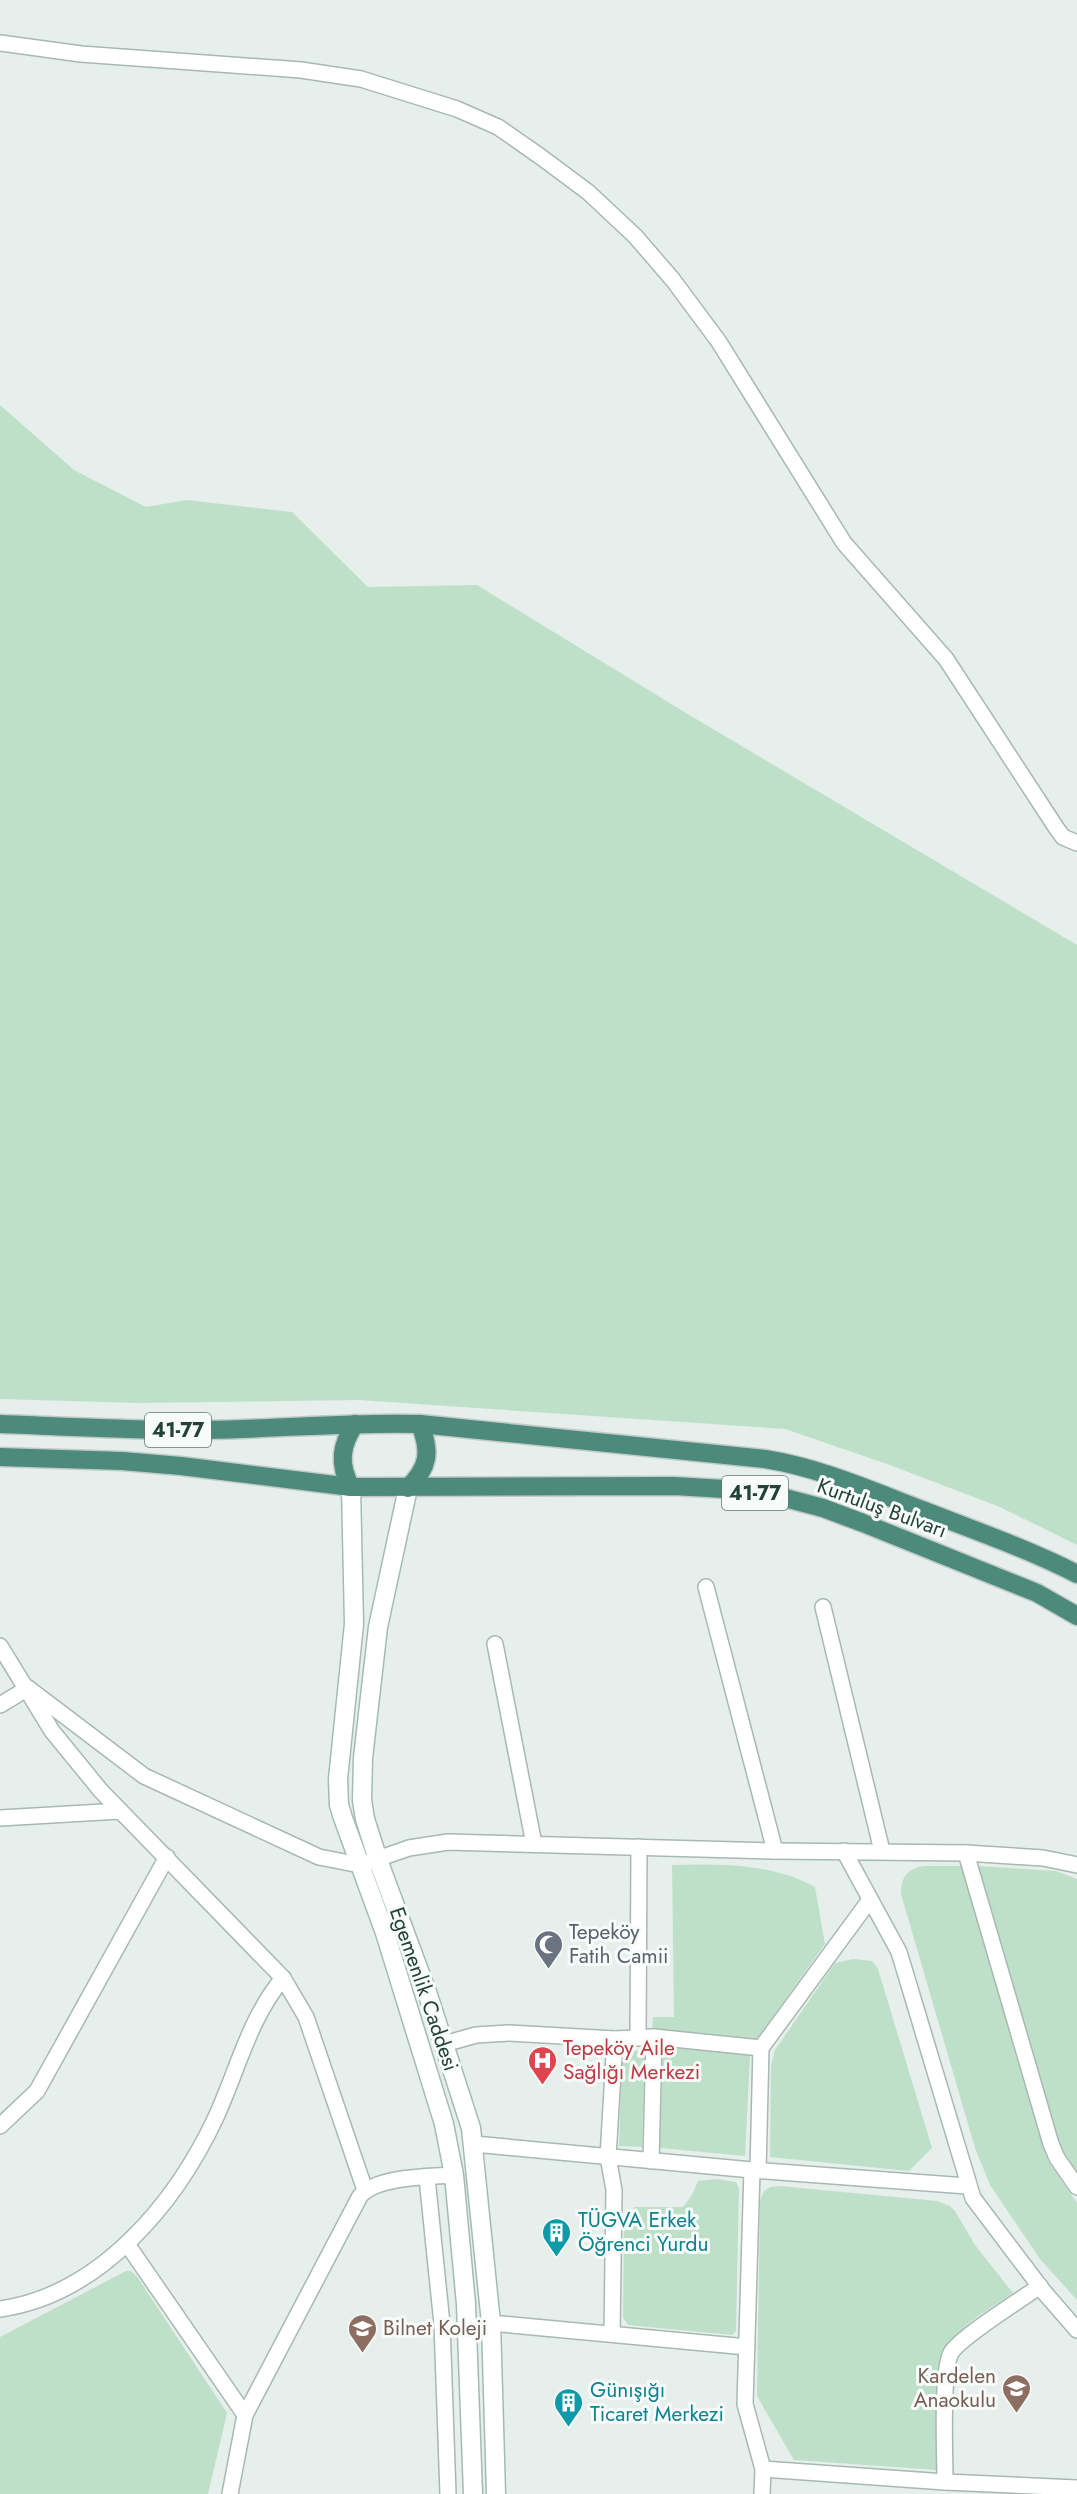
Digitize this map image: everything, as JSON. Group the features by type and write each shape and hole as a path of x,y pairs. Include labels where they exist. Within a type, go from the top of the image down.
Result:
{"highway":[{"name":"41-77","path":"0,1424 141,1430 242,1429 355,1424"},
{"path":"355,1424 420,1424 428,1450 420,1477 408,1488 351,1487 344,1475 342,1451 345,1439 355,1424"},
{"name":"Kurtuluş Bulvarı","path":"420,1424 727,1454 800,1465 1002,1540 1077,1574"},
{"name":"41-77","path":"0,1457 169,1465 351,1487"},
{"name":"Kurtuluş Bulvarı","path":"408,1488 674,1486 741,1490 785,1498 823,1508 949,1557 1038,1593 1077,1616"}],"main road":[{"name":"Egemenlik Caddesi","path":"351,1487 354,1624 338,1794 343,1818 385,1933 444,2124 454,2175 466,2304 473,2494"},
{"name":"Egemenlik Caddesi","path":"408,1488 383,1599 363,1758 362,1800 365,1819 378,1860 444,2044 474,2144 491,2323 496,2494"}],"street":[{"path":"0,43 81,54 302,70 361,79 457,109 498,127 541,157 588,192 635,236 673,280 719,342 844,543 946,659 1063,837 1077,843"},
{"path":"706,1587 776,1851"},
{"path":"823,1607 882,1851"},
{"path":"495,1644 534,1844"},
{"path":"0,1646 28,1688 38,1710 52,1731 120,1811 283,1978 310,2026 365,2190"},
{"path":"28,1688 144,1776 319,1857 360,1865 409,1848 432,1843 776,1851 966,1852 1043,1858 1077,1865"},
{"path":"0,1705 28,1688"},
{"path":"0,1818 120,1811"},
{"path":"638,2038 639,1847"},
{"path":"844,1851 869,1901 892,1936 899,1952 968,2186 978,2207 1077,2330"},
{"path":"966,1852 1051,2144 1057,2158 1077,2187"},
{"path":"0,2126 37,2091 167,1857"},
{"path":"762,2494 763,2469 746,2404 761,2048 869,1901"},
{"path":"0,2309 39,2299 98,2269 146,2225 167,2198 203,2142 228,2088 251,2027 269,1994 283,1978"},
{"path":"444,2044 476,2035 509,2033 615,2039 654,2037 761,2048"},
{"path":"651,2161 654,2037"},
{"path":"612,2334 614,2190 608,2157 615,2039"},
{"path":"474,2144 755,2170 968,2186"},
{"path":"230,2494 245,2415 365,2190 382,2183 454,2175"},
{"path":"427,2178 442,2324 448,2494"},
{"path":"127,2244 245,2415"},
{"path":"945,2482 946,2376 950,2354 962,2341 1040,2286"},
{"path":"491,2323 747,2347"},
{"path":"763,2469 945,2482 1077,2488"}],"green space":[{"path":"0,405 74,470 146,507 187,500 292,512 368,587 477,585 686,713 1077,945 1077,1545 1000,1507 887,1464 785,1429 359,1400 138,1403 0,1399"},
{"path":"672,1865 727,1865 764,1869 798,1879 815,1887 825,1944 757,2039 652,2031 653,2017 674,2017"},
{"path":"924,1866 963,1866 1048,2161 1077,2203 1077,2300 1040,2259 990,2185 975,2148 901,1894 902,1883 906,1875 913,1869"},
{"path":"978,1866 1056,1871 1077,1879 1077,2174 1059,2144"},
{"path":"853,1959 872,1961 878,1969 932,2148 909,2171 770,2157 771,2066 775,2050 835,1963"},
{"path":"663,2046 750,2055 745,2156 660,2148"},
{"path":"622,2050 645,2051 642,2147 619,2146"},
{"path":"717,2179 736,2182 739,2188 736,2331 732,2335 628,2325 623,2317 624,2225 634,2207 683,2207 698,2181"},
{"path":"780,2186 937,2201 950,2206 975,2245 1013,2293 969,2323 959,2332 944,2353 939,2365 937,2470 794,2460 757,2396 760,2201 764,2191 770,2187"},
{"path":"126,2271 131,2271 138,2278 227,2413 208,2494 0,2494 0,2337"}],"place":[{"name":"Tepeköy Fatih Camii","path":"548,1970"},
{"name":"Tepeköy Aile Sağlığı Merkezi","path":"542,2086"},
{"name":"TÜGVA Erkek Öğrenci Yurdu","path":"557,2258"},
{"name":"Bilnet Koleji","path":"362,2354"},
{"name":"Kardelen Anaokulu","path":"1017,2414"},
{"name":"Günışığı Ticaret Merkezi","path":"569,2428"}]}
